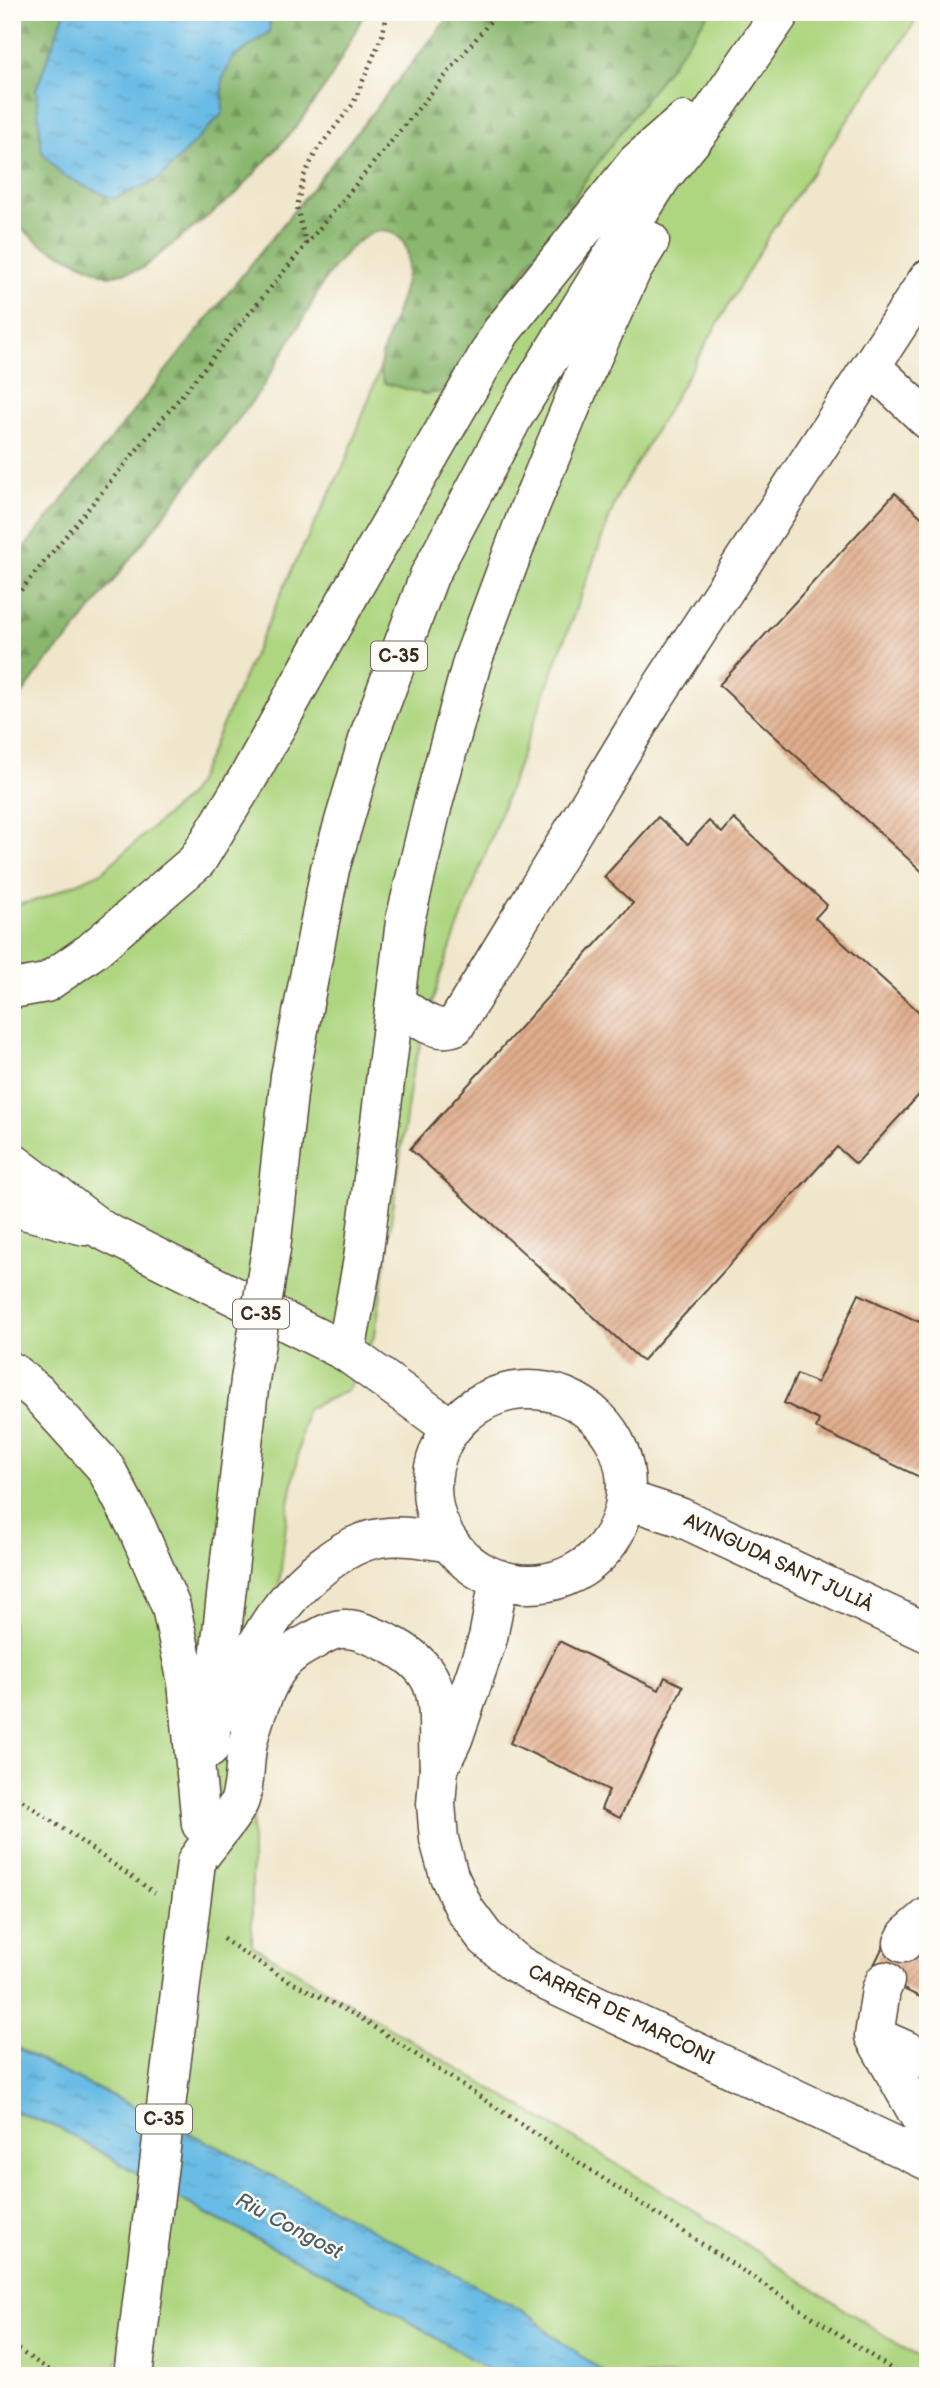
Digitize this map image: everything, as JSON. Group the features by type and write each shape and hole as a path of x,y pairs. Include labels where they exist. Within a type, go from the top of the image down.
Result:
{"main road":[{"name":"C-35","path":"133,2376 201,1824 250,1380 271,1248 290,1076 330,869 370,733 429,576 514,416 661,178 701,129 781,12"},
{"path":"12,989 46,983 92,951 197,861 249,776 352,590 501,332 638,162 740,71"},
{"path":"346,1352 363,1259 405,920 472,662 529,509 585,373 631,272 673,202 701,129"},
{"path":"395,1002 434,1027 447,1029 455,1026 652,701 928,279"},
{"path":"871,366 928,420"},
{"path":"12,967 92,951"},
{"path":"12,1162 102,1230 346,1352 451,1428"},
{"path":"12,1208 102,1230"},
{"path":"12,1373 37,1392 105,1466 137,1528 172,1607 187,1682 201,1824"},
{"path":"524,1389 552,1392 578,1402 601,1420 617,1443 625,1471 625,1499 620,1522 608,1544 591,1562 570,1575 547,1582 523,1584 499,1579 481,1571 463,1559 450,1543 435,1510 433,1473 439,1450 451,1428 471,1408 496,1395 524,1389"},
{"name":"AVINGUDA SANT JULIÀ","path":"625,1499 680,1517 928,1633"},
{"path":"248,1741 243,1696 249,1663 266,1629 287,1599 314,1572 364,1542 376,1539 419,1537 450,1543"},
{"path":"439,1768 453,1739 488,1638 499,1579"},
{"path":"195,1862 239,1801 248,1741 264,1698 281,1664 297,1649 326,1633 345,1628 375,1638 403,1650 419,1665 434,1685 439,1707 439,1768"},
{"name":"CARRER DE MARCONI","path":"439,1768 436,1804 439,1839 449,1875 465,1910 485,1937 514,1962 550,1983 928,2161"},
{"path":"885,1981 881,1990 874,2036 919,2116 928,2119"},
{"path":"874,2036 928,2060"},
{"path":"874,2036 928,2077"},
{"path":"874,2036 928,2101"}],"path":[{"path":"306,244 297,207 304,176 317,150 353,104 382,36 388,12"},
{"path":"12,601 498,12"},
{"path":"12,1791 164,1898"},
{"path":"219,1937 280,1976 359,2017 902,2376"},
{"path":"12,2346 59,2376"}],"green space":[{"path":"12,12 65,12 36,90 222,113 222,80 232,59 269,32 270,12 365,12 331,78 296,127 236,194 141,269 108,276 42,245 12,221"},
{"path":"453,12 710,12 583,183 561,222 529,263 454,379 441,392 425,394 384,383 380,371 407,272 408,254 401,240 387,231 381,231 364,237 350,249 321,286 260,391 12,708 12,563"},
{"path":"710,12 922,12 771,232 618,495 440,976 412,1074 375,1335 347,1391 306,1409 287,1515 252,1829 252,1945 690,2208 928,2364 928,2376 610,2376 550,2334 533,2317 226,2151 12,2045 12,906 41,899 102,872 187,797 196,784 293,567 345,463 380,369 385,383 425,394 511,293 561,222 583,183"},
{"path":"12,2110 59,2128 202,2211 364,2294 499,2376 166,2376 124,2349 109,2376 22,2376 12,2369"}],"water":[{"path":"65,12 270,12 269,32 232,59 222,80 223,113 158,180 113,199 62,175 42,152 36,90"},
{"name":"Riu Congost","path":"12,2045 226,2151 534,2317 550,2334 610,2376 499,2376 364,2294 202,2211 59,2128 12,2110"}],"building":[{"path":"895,493 928,523 928,877 719,685"},
{"path":"658,817 688,844 709,821 722,833 734,819 827,905 815,918 928,1020 928,1085 856,1164 837,1147 642,1361 410,1149 633,903 604,877"},
{"path":"859,1294 928,1326 928,1481 816,1428 819,1420 784,1403 797,1374 817,1383"},
{"path":"559,1641 659,1690 665,1677 683,1686 620,1818 601,1809 609,1790 510,1743"},
{"path":"888,1936 928,1955 926,2000 870,1973"}]}
